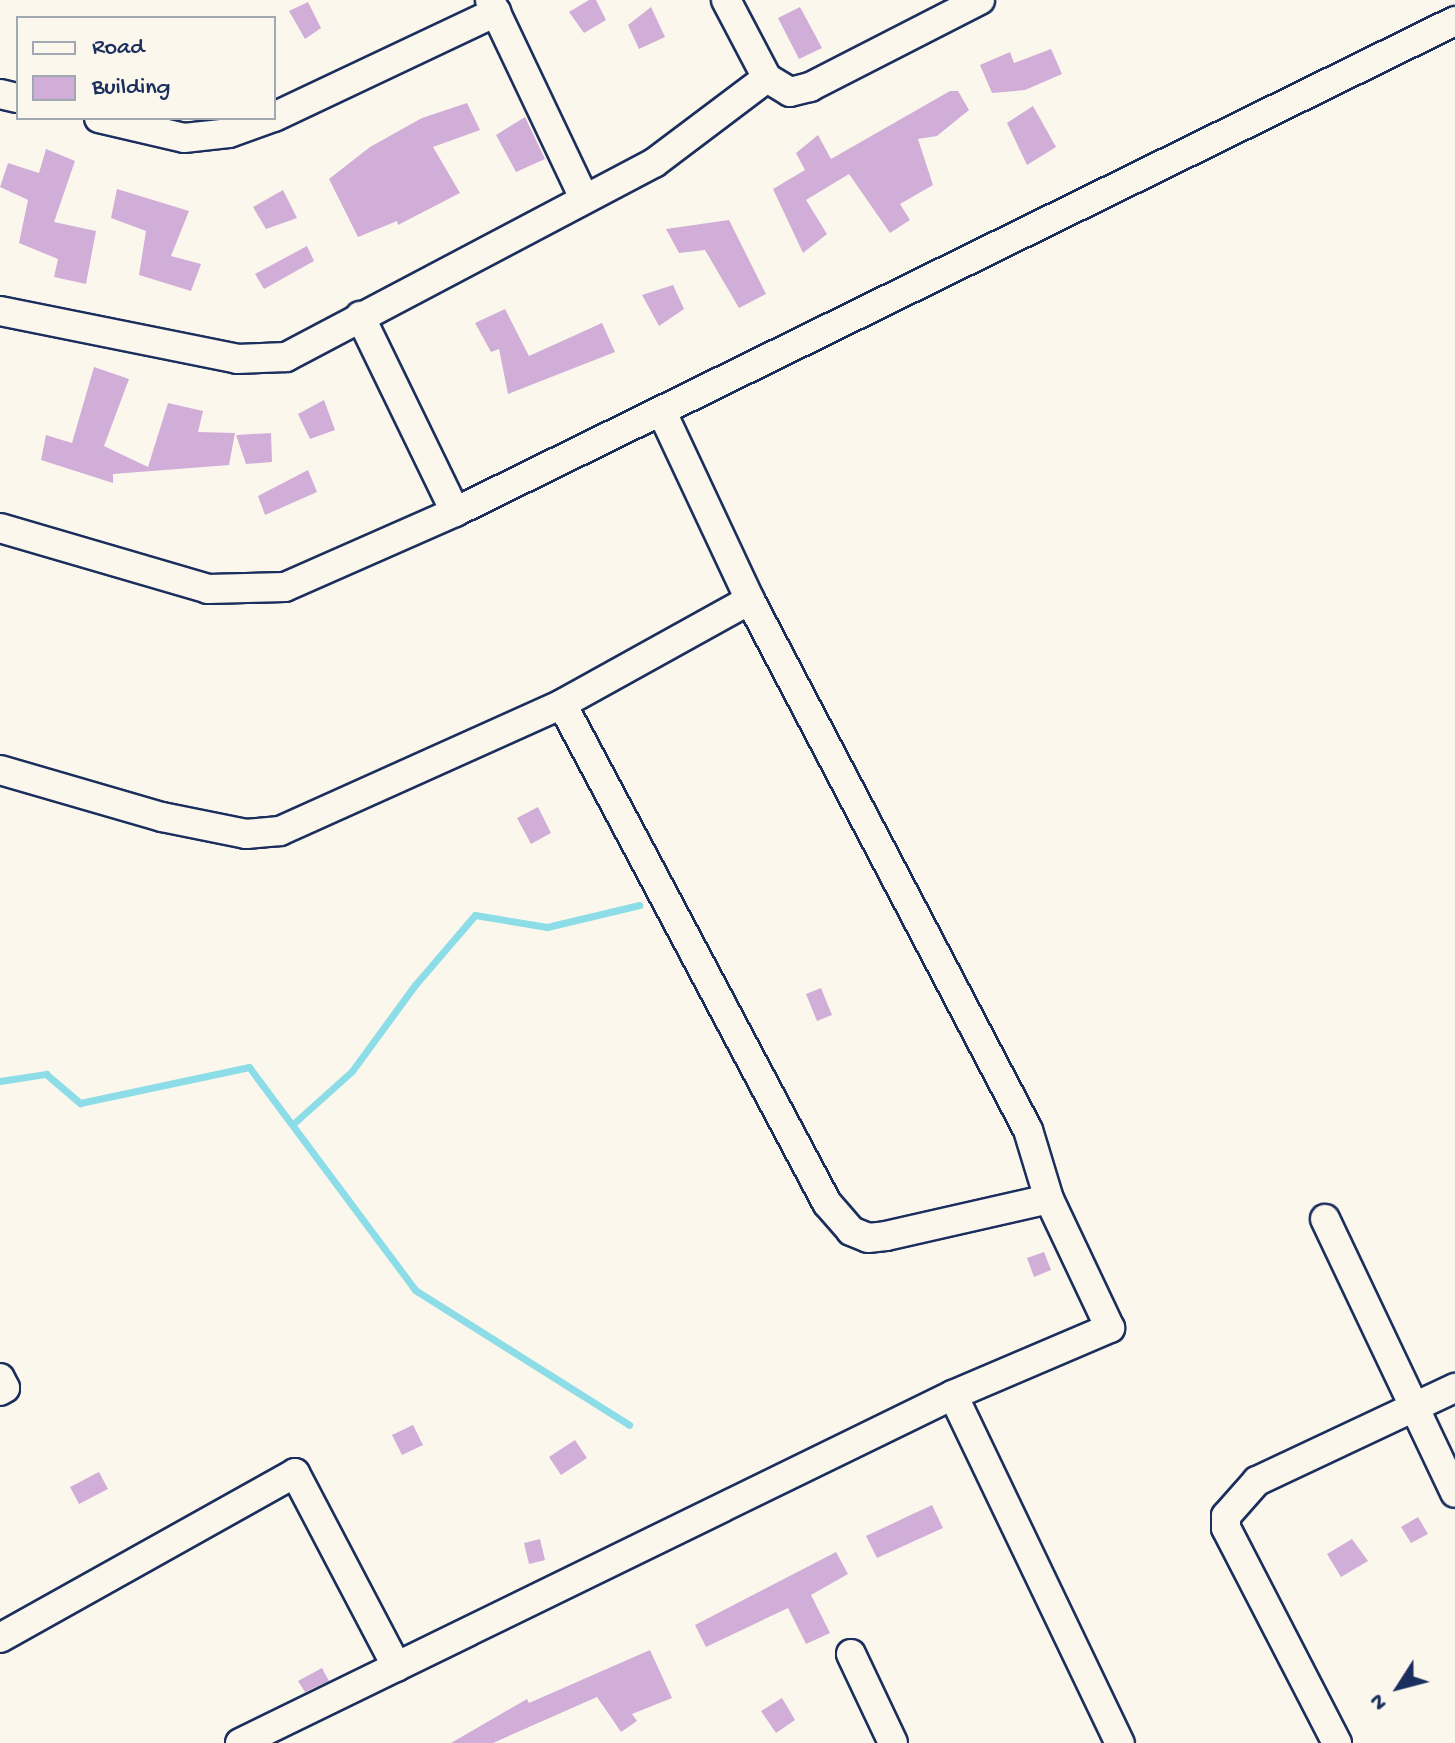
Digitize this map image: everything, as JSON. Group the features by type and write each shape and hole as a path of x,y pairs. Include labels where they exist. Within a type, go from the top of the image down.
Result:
{"street":[{"path":"726,0 767,78 790,92 810,87 980,0"},
{"path":"276,115 493,6 584,198"},
{"path":"0,528 208,589 285,587 455,512 662,412 1455,21"},
{"path":"0,311 260,361 286,357 654,163 767,78"},
{"path":"108,120 184,138 229,133 264,120"},
{"path":"360,316 455,512"},
{"path":"240,1743 953,1395 1110,1328 1049,1199 1028,1130 750,600 662,412"},
{"path":"0,770 162,817 246,834 280,831 562,704 750,600"},
{"path":"562,704 827,1203 851,1231 868,1238 886,1236 1049,1199"},
{"path":"1325,1219 1455,1493"},
{"path":"0,1378 5,1388 0,1391"},
{"path":"1337,1743 1226,1528 1226,1516 1257,1481 1455,1388"},
{"path":"953,1395 1120,1743"},
{"path":"0,1638 295,1473 397,1667"},
{"path":"851,1654 893,1743"}],"building":[{"path":"589,0 596,0 606,20 584,33 569,12"},
{"path":"308,2 321,28 305,39 289,11"},
{"path":"651,7 665,37 639,49 628,25"},
{"path":"800,7 822,48 799,59 778,18"},
{"path":"1051,49 1062,74 1025,90 992,93 980,65 1010,52 1014,63"},
{"path":"950,91 958,91 969,110 937,136 918,139 933,185 900,204 910,220 890,233 849,174 806,200 827,234 803,253 773,189 805,170 796,153 818,135 831,159"},
{"path":"467,103 480,130 433,147 460,193 398,225 397,221 358,237 329,179 370,147 422,118"},
{"path":"1033,106 1056,147 1027,165 1007,123"},
{"path":"525,117 545,159 516,172 496,135"},
{"path":"46,149 75,161 54,222 96,231 86,284 54,277 58,259 19,243 28,200 0,187 8,163 39,173"},
{"path":"117,189 189,211 171,256 201,264 191,291 139,275 146,231 111,218"},
{"path":"283,190 297,218 266,229 253,207"},
{"path":"729,220 766,294 739,308 705,250 679,253 666,229"},
{"path":"307,246 314,261 264,289 255,274"},
{"path":"673,285 684,309 659,326 642,295"},
{"path":"505,309 529,356 602,323 615,352 508,394 499,349 491,352 475,323"},
{"path":"94,367 129,379 104,446 148,467 168,403 203,411 198,432 235,433 229,465 113,474 113,483 41,460 46,435 72,443"},
{"path":"324,400 335,430 310,439 298,414"},
{"path":"271,433 272,462 246,464 236,435"},
{"path":"308,470 317,492 265,515 258,496"},
{"path":"538,807 551,833 531,844 517,818"},
{"path":"821,988 832,1015 817,1021 806,994"},
{"path":"1044,1252 1051,1270 1034,1277 1027,1258"},
{"path":"413,1425 423,1445 402,1455 392,1435"},
{"path":"575,1440 587,1458 561,1475 549,1457"},
{"path":"99,1472 108,1489 79,1504 70,1487"},
{"path":"932,1505 943,1528 877,1558 866,1536"},
{"path":"1418,1517 1428,1534 1411,1543 1401,1527"},
{"path":"540,1539 545,1560 529,1564 524,1543"},
{"path":"1352,1539 1368,1561 1341,1577 1327,1554"},
{"path":"836,1552 848,1574 811,1595 830,1633 806,1644 788,1608 706,1647 695,1625"},
{"path":"650,1650 672,1698 632,1714 637,1721 621,1732 597,1697 493,1743 451,1743 527,1699 529,1703"},
{"path":"322,1668 329,1681 305,1692 298,1681"},
{"path":"782,1698 795,1720 776,1733 761,1711"}],"waterway":[{"path":"293,1124 352,1071 415,985 475,915 547,927 639,905"},
{"path":"0,1081 46,1074 80,1103 249,1067 415,1290 629,1425"}]}
